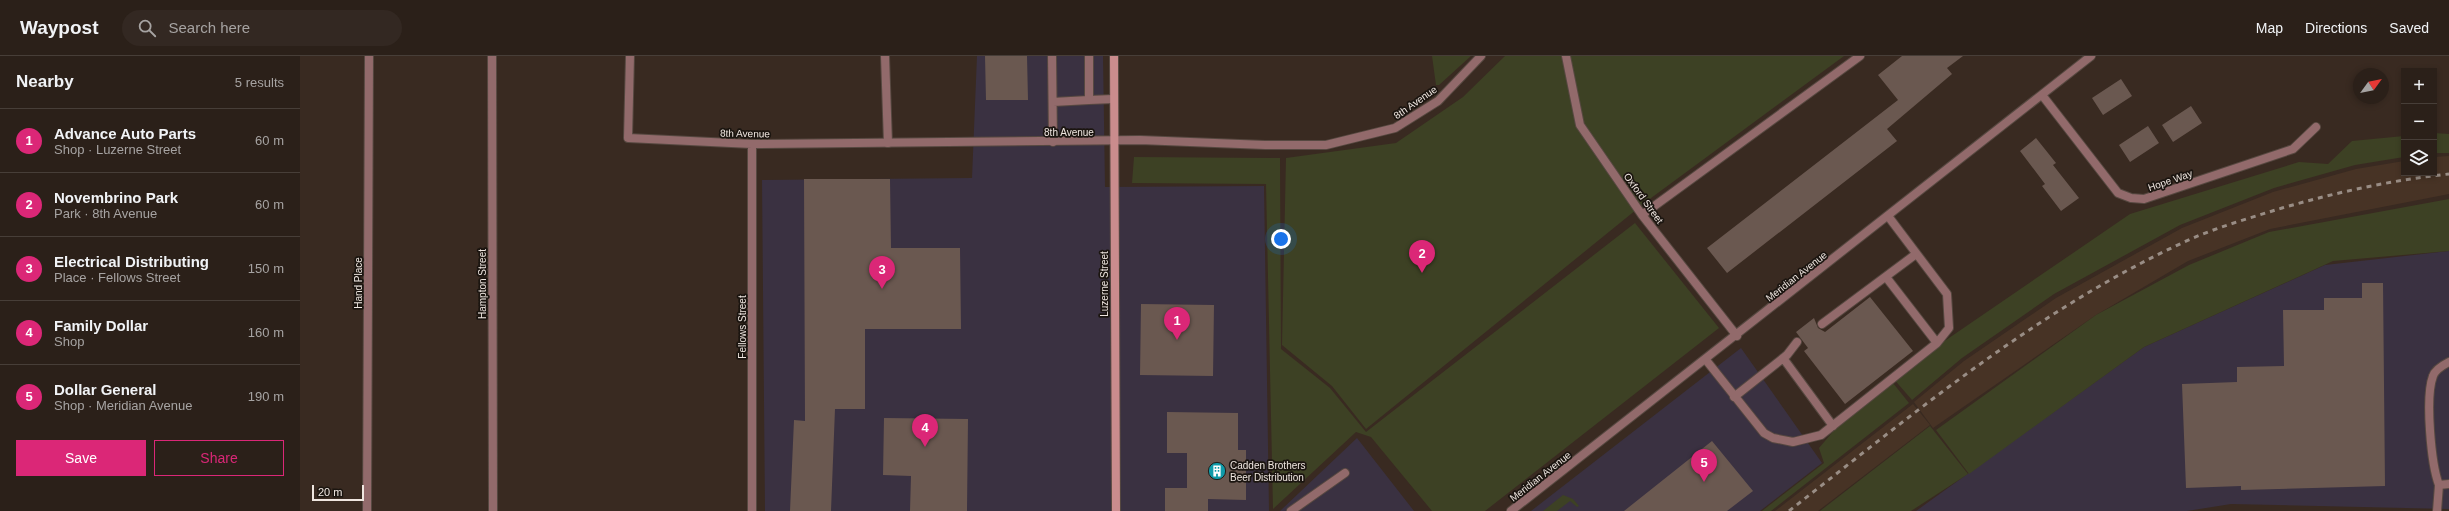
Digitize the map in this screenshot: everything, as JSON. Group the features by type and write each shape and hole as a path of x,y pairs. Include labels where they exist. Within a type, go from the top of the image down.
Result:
{"street":[{"name":"Hand Place","path":"367,511 369,56"},
{"name":"Hampton Street","path":"492,56 493,511"},
{"name":"8th Avenue","path":"630,56 628,138 752,144 1140,140 1265,145 1326,145 1395,128 1438,101 1481,56"},
{"path":"885,56 888,143"},
{"path":"1052,56 1053,142"},
{"path":"1089,56 1089,100"},
{"name":"Luzerne Street","path":"1114,56 1116,511"},
{"name":"Oxford Street","path":"1566,56 1580,125 1642,215 1737,336"},
{"path":"1642,215 1860,56"},
{"name":"Meridian Avenue","path":"1511,511 1737,336 2091,56"},
{"name":"Hope Way","path":"2042,95 2118,193 2131,198 2144,199 2292,148 2316,127"},
{"path":"1053,102 1114,99"},
{"name":"Fellows Street","path":"752,144 752,511"},
{"path":"1706,360 1764,433 1773,438 1793,442 1808,440 1821,435 1833,426 1937,343 1949,328 1946,294 1888,216"},
{"path":"1822,324 1916,254"},
{"path":"1886,277 1937,343"},
{"path":"1734,397 1783,358 1798,342"},
{"path":"1783,358 1833,426"},
{"path":"2437,511 2439,485 2432,460 2430,392 2433,376 2441,366 2449,362"},
{"path":"1291,511 1345,473"},
{"path":"2439,485 2449,484"}],"shaded area":[{"path":"977,56 1103,56 1105,187 1264,186 1269,511 765,511 762,180 972,178"},
{"path":"2449,156 2449,194 2270,229 2188,261 2096,315 1933,428 1914,402 1964,361 2056,298 2182,228 2273,192 2356,169 2401,162 2401,176 2437,176 2437,157"},
{"path":"2449,251 2449,509 2231,504 2187,511 1916,511 2144,347 2325,265"},
{"path":"1741,348 1822,463 1760,511 1531,511"},
{"path":"1913,404 1930,425 1818,511 1775,511"},
{"path":"1357,438 1414,511 1280,511"}],"green space":[{"path":"1432,56 1471,56 1439,85 1436,85"},
{"path":"1505,56 1844,56 1647,201 1366,429 1332,386 1282,345 1286,158 1396,143 1463,97"},
{"path":"2437,133 2449,134 2449,153 2437,153"},
{"path":"2401,136 2401,157 2355,165 2274,188 2180,225 2054,294 1962,358 1912,400 1892,377 2130,214 2299,162 2328,164 2352,141"},
{"path":"1134,157 1280,158 1281,349 1330,388 1366,432 1635,223 1719,328 1485,511 1432,511 1371,437 1356,432 1273,509 1266,184 1132,183"},
{"path":"2449,199 2449,251 2333,261 2144,347 1969,474 1936,430 2096,315 2189,265 2269,232"},
{"path":"1889,378 1909,403 1771,511 1762,511 1824,463 1819,448 1859,401"},
{"path":"1930,426 1968,474 1911,511 1820,511"},
{"path":"1563,495 1573,499 1579,506 1577,507 1570,501 1557,511 1543,511"}],"building":[{"path":"985,56 1027,56 1028,100 986,100"},
{"path":"1902,56 1963,56 1947,68 1952,74 1887,129 1897,141 1727,273 1707,248 1898,100 1878,75"},
{"path":"2121,79 2132,96 2103,115 2092,98"},
{"path":"2191,106 2202,123 2173,142 2162,125"},
{"path":"2148,126 2159,143 2130,162 2119,145"},
{"path":"2036,138 2056,163 2053,165 2079,198 2061,211 2042,186 2045,184 2020,151"},
{"path":"804,179 890,179 891,248 960,248 961,329 865,329 865,409 835,409 831,511 790,511 794,420 805,421"},
{"path":"2362,283 2383,283 2385,486 2241,490 2241,486 2186,488 2182,384 2237,382 2237,367 2284,366 2283,310 2324,310 2324,298 2362,298"},
{"path":"1870,297 1913,351 1845,404 1804,351 1808,348 1796,332 1814,318 1818,328 1825,332"},
{"path":"1141,304 1214,305 1213,376 1140,375"},
{"name":"Cadden Brothers Beer Distribution","path":"1167,412 1238,413 1238,450 1246,450 1246,500 1208,499 1208,511 1165,511 1165,488 1187,488 1187,453 1167,453"},
{"path":"884,418 968,419 967,511 910,511 911,476 883,475"},
{"path":"1712,441 1753,491 1727,511 1624,511"}],"railway":[{"path":"1789,511 1934,398 1983,362 2033,327 2138,265 2193,238 2282,208 2365,187 2449,174"}],"place":[{"name":"Novembrino Park","path":"1422,273"},
{"name":"Electrical Distributing","path":"882,289"},
{"name":"Advance Auto Parts","path":"1177,340"},
{"name":"Family Dollar","path":"925,447"},
{"name":"Cadden Brothers Beer Distribution","path":"1217,471"},
{"name":"Dollar General","path":"1704,482"}]}
